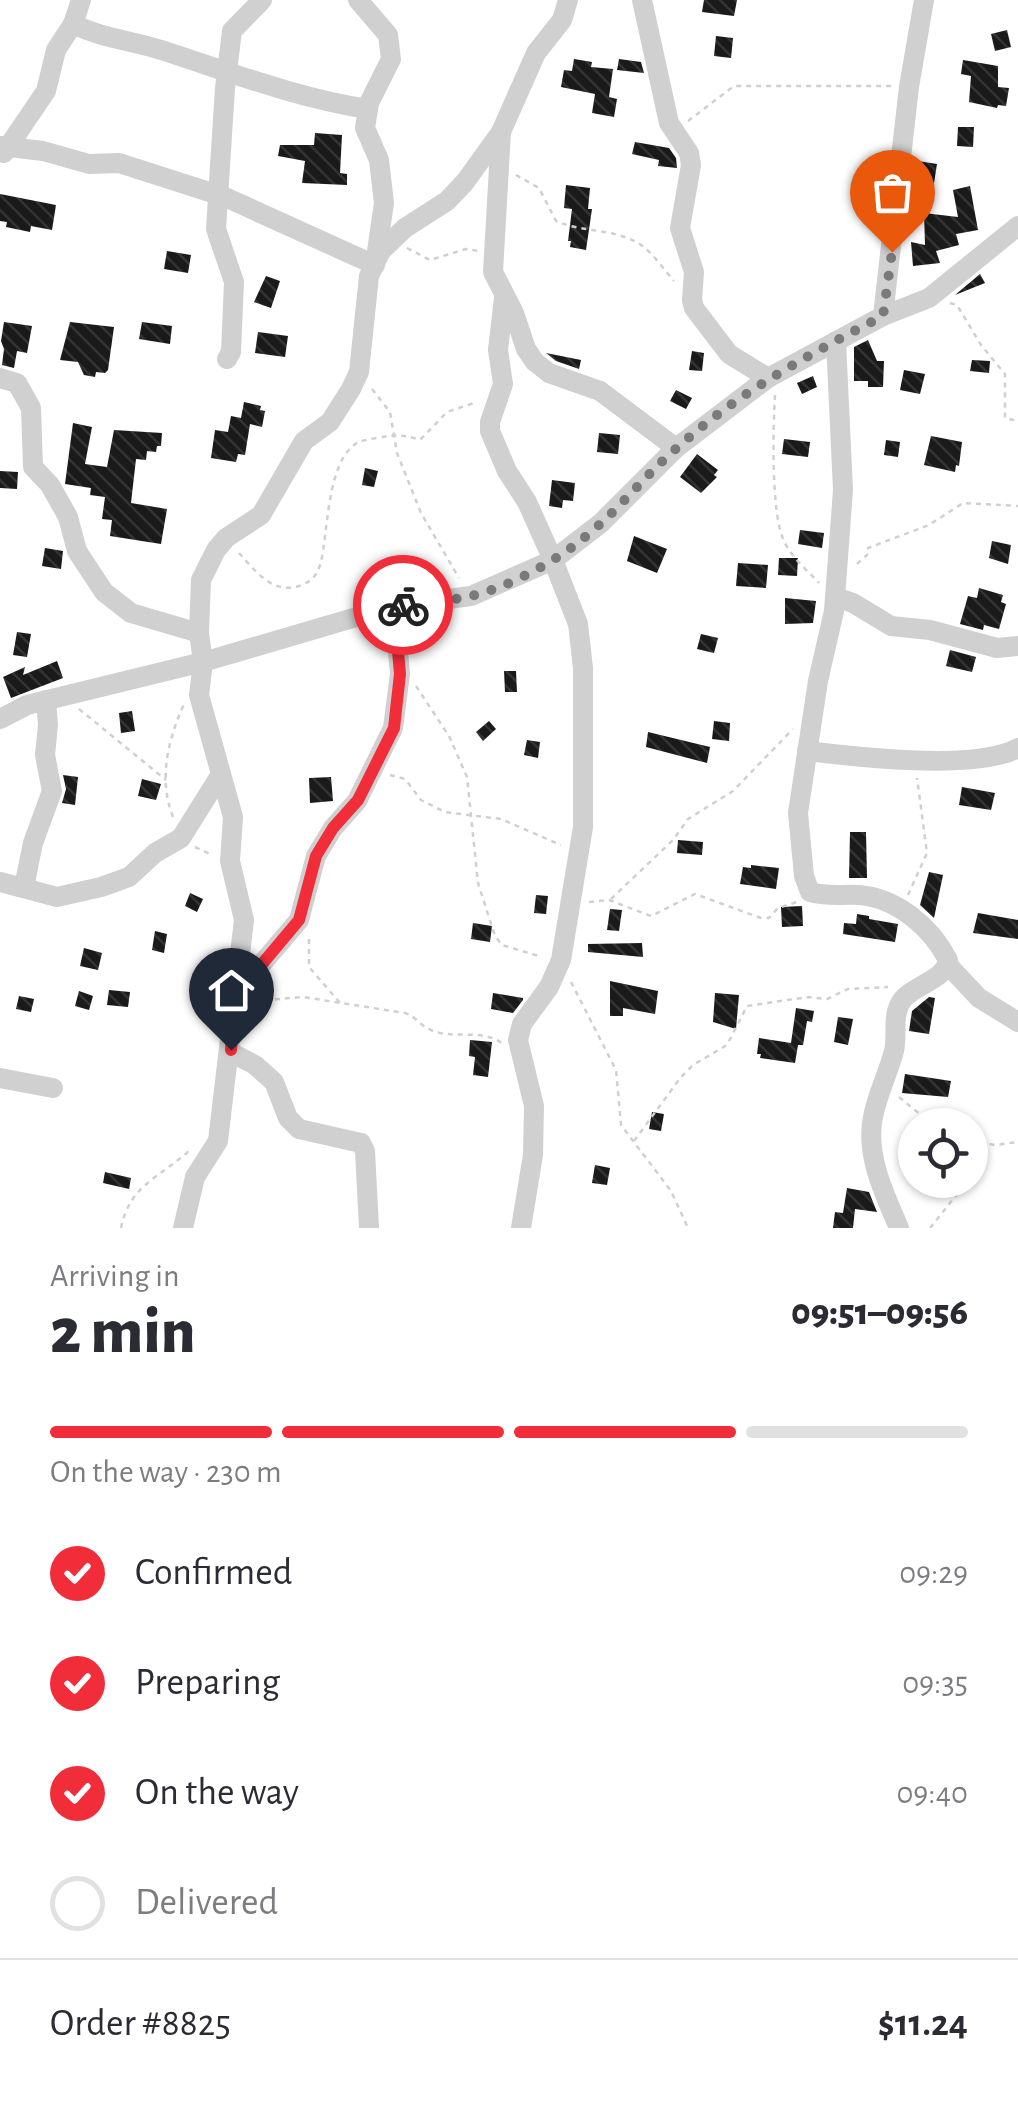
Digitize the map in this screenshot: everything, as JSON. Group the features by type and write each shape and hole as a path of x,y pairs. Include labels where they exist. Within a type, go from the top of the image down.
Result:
{"street":[{"path":"81,0 74,24 56,50 46,91 3,150 89,164 118,162 218,195 375,264"},
{"path":"227,359 231,352 234,282 216,229 226,74 232,31 262,0"},
{"path":"358,0 388,36 391,59 368,108 365,128 379,160 384,203 375,264"},
{"path":"183,1228 195,1177 218,1142 244,920 230,862 233,817 201,709 201,580 226,538 261,515 304,442 330,422 359,372 369,276 375,264 393,239 447,201 465,182 501,132 536,53 562,20 568,0"},
{"path":"642,0 665,112 689,153 680,228 694,272 692,300 722,348 772,376"},
{"path":"883,316 924,0"},
{"path":"74,24 100,37 158,49 320,102 368,108"},
{"path":"501,132 493,266 496,283 534,362 548,373 600,391 676,448"},
{"path":"0,718 54,698 201,671 394,606 471,596 553,560 601,523 676,448 772,376 883,316 929,298 1018,226"},
{"path":"504,298 498,350 502,391 490,422 492,438 528,502 578,624 582,645 583,827 561,960 549,987 518,1033 518,1048 534,1106 532,1155 521,1228"},
{"path":"836,341 843,490 832,628 798,814 805,884 817,894 880,898 896,904 941,946 948,965 979,998 1018,1022"},
{"path":"0,378 17,383 31,408 33,467 50,485 68,517 76,551 104,592 131,614 200,632"},
{"path":"834,588 892,626 930,630 997,648 1018,646"},
{"path":"235,999 296,925 316,856 333,828 358,800 394,728 400,674 394,606"},
{"path":"24,887 33,843 52,790 45,755 54,698"},
{"path":"807,750 915,760 1002,755 1018,748"},
{"path":"0,882 57,897 101,888 129,876 182,836 221,774"},
{"path":"900,1228 884,1192 871,1136 874,1111 896,1042 898,1009 917,988 944,972 948,965"},
{"path":"230,1052 255,1065 274,1082 288,1118 299,1129 362,1143 369,1228"},
{"path":"0,1078 53,1088"}],"path":[{"path":"676,134 734,86 910,87"},
{"path":"499,166 539,188 556,221 582,230 615,233 641,245 692,300"},
{"path":"393,239 430,260 472,248 485,255 493,266"},
{"path":"929,298 957,304 981,346 1004,374 1005,418 1018,421"},
{"path":"359,372 388,408 402,471 421,514 471,596"},
{"path":"772,376 773,439 783,537 793,554 834,588 869,554 868,548 929,525 964,502 1018,506"},
{"path":"226,538 259,576 274,586 291,588 307,583 320,565 331,500 347,454 361,441 392,435 404,433 420,440 448,412 502,391"},
{"path":"201,671 170,740 169,806 182,836 203,852 230,862"},
{"path":"400,674 411,680 424,696 458,752 473,815 480,896 498,942 561,960 616,1070 618,1119 671,1191 688,1228"},
{"path":"54,698 167,781"},
{"path":"610,900 673,840 688,819 733,791 814,710"},
{"path":"909,916 909,887 927,853 915,760"},
{"path":"374,772 405,779 420,800 445,812 500,818 558,844 576,861"},
{"path":"567,912 582,904 610,900 651,916 688,896 703,894 769,918 778,908 797,902"},
{"path":"302,910 308,930 309,968 341,1005"},
{"path":"634,1142 681,1076 727,1045 747,1006 808,997 827,1000 854,988 917,988"},
{"path":"235,999 298,996 405,1013 434,1031 492,1038 507,1047"},
{"path":"884,1082 911,1108"},
{"path":"120,1228 135,1192 198,1142"},
{"path":"988,1144 1018,1142"},
{"path":"930,1228 954,1198"}],"building":[{"path":"704,0 737,0 734,16 702,12"},
{"path":"1007,30 1011,47 995,51 991,34"},
{"path":"716,36 733,38 731,58 714,56"},
{"path":"574,59 592,62 591,67 613,69 609,97 617,99 614,117 592,113 595,94 561,87 564,70 572,71"},
{"path":"619,59 641,62 644,73 617,70"},
{"path":"963,60 998,66 998,87 1009,88 1006,106 969,102 971,76 961,74"},
{"path":"958,127 974,127 973,147 957,146"},
{"path":"315,133 342,135 340,173 347,174 347,185 302,183 305,161 278,156 280,145 314,145"},
{"path":"635,142 669,148 677,168 658,166 659,160 632,154"},
{"path":"918,161 937,164 934,183 918,180"},
{"path":"566,185 590,188 588,209 592,209 586,250 570,247 568,241 572,209 564,208"},
{"path":"970,186 978,230 956,234 959,245 936,251 940,263 913,266 911,242 925,245 924,213 958,217 953,190"},
{"path":"0,194 56,205 52,230 31,226 30,232 6,227 7,222 0,221"},
{"path":"167,251 191,255 188,273 164,269"},
{"path":"980,274 985,283 955,295"},
{"path":"266,276 280,281 271,308 254,302"},
{"path":"4,322 32,326 27,353 17,351 14,368 2,365"},
{"path":"70,322 114,327 105,373 96,372 95,377 84,375 78,362 60,360"},
{"path":"142,322 172,326 170,344 139,339"},
{"path":"258,332 288,336 285,357 255,353"},
{"path":"868,340 877,361 884,361 883,387 868,387 868,381 854,381 854,347"},
{"path":"692,351 704,353 702,371 689,370"},
{"path":"546,353 581,360 579,369 556,361"},
{"path":"972,360 990,361 989,373 970,371"},
{"path":"904,370 925,374 920,394 900,390"},
{"path":"813,376 817,387 802,394 797,383"},
{"path":"676,390 692,398 686,409 670,401"},
{"path":"244,402 261,406 260,410 265,411 262,427 250,424 245,455 238,454 236,462 211,458 215,430 228,432 231,416 241,418"},
{"path":"73,423 92,427 85,464 107,467 114,430 162,433 156,452 147,451 146,460 136,459 131,503 167,509 161,544 110,536 112,520 102,519 105,497 90,495 91,488 65,484"},
{"path":"599,433 620,435 618,454 597,452"},
{"path":"931,436 962,442 955,472 924,465"},
{"path":"784,439 810,442 808,457 782,454"},
{"path":"886,440 900,442 898,457 884,455"},
{"path":"697,454 718,470 714,475 717,477 701,493 680,477"},
{"path":"365,468 378,471 374,487 362,485"},
{"path":"0,471 18,472 17,489 0,488"},
{"path":"552,480 575,483 573,501 563,500 562,508 549,506"},
{"path":"800,530 824,533 822,548 798,544"},
{"path":"634,536 667,549 657,573 627,561"},
{"path":"992,541 1011,545 1008,564 989,558"},
{"path":"45,548 63,551 61,569 42,566"},
{"path":"779,558 798,558 797,576 778,575"},
{"path":"738,563 768,565 766,588 736,586"},
{"path":"979,588 1003,595 1001,602 1006,604 999,629 984,625 983,630 960,624 968,596 977,598"},
{"path":"785,598 816,601 813,623 785,624"},
{"path":"17,632 31,634 27,657 13,655"},
{"path":"701,634 718,638 714,653 697,649"},
{"path":"950,650 976,657 972,672 946,666"},
{"path":"57,661 63,678 11,698 3,677 25,667 23,675"},
{"path":"504,671 516,671 517,692 505,692"},
{"path":"132,711 135,731 121,733 119,713"},
{"path":"489,721 496,729 483,741 476,732"},
{"path":"714,721 730,723 729,741 712,739"},
{"path":"648,732 710,747 707,763 646,747"},
{"path":"527,740 540,742 538,758 524,755"},
{"path":"63,775 78,777 75,805 62,803 66,789"},
{"path":"331,777 333,801 310,803 309,778"},
{"path":"142,779 161,784 156,800 138,796"},
{"path":"962,787 995,793 991,810 959,805"},
{"path":"850,832 866,832 867,878 849,878"},
{"path":"678,840 703,842 702,855 677,853"},
{"path":"743,867 779,868 776,889 740,884"},
{"path":"929,872 943,875 934,918 920,905"},
{"path":"190,893 203,899 197,912 185,906"},
{"path":"536,895 548,896 546,914 534,913"},
{"path":"802,906 803,926 782,927 781,907"},
{"path":"610,909 622,910 619,931 607,930"},
{"path":"978,913 1018,920 1018,939 973,933"},
{"path":"857,914 898,924 895,942 843,934 844,923 856,924"},
{"path":"473,923 492,926 490,942 471,939"},
{"path":"155,931 167,934 164,953 152,950"},
{"path":"642,943 643,957 588,952 588,944"},
{"path":"84,948 102,953 98,970 80,966"},
{"path":"610,981 658,991 655,1014 623,1008 623,1016 610,1016"},
{"path":"109,990 130,992 128,1007 107,1005"},
{"path":"79,991 93,996 89,1010 75,1006"},
{"path":"493,993 523,1000 513,1013 491,1009"},
{"path":"715,993 739,995 736,1029 713,1022"},
{"path":"19,996 34,999 31,1012 16,1009"},
{"path":"929,997 935,998 929,1034 909,1031 912,1011"},
{"path":"796,1008 814,1011 812,1022 807,1021 803,1045 798,1045 795,1063 760,1058 759,1038 791,1043"},
{"path":"838,1017 853,1019 848,1045 834,1042"},
{"path":"470,1040 492,1042 488,1077 473,1075 475,1057 469,1056"},
{"path":"905,1074 951,1081 948,1097 902,1093"},
{"path":"652,1112 664,1114 661,1131 649,1129"},
{"path":"595,1165 610,1168 607,1185 592,1183"},
{"path":"105,1172 131,1178 129,1189 103,1183"},
{"path":"847,1188 869,1192 877,1212 855,1209 853,1228 833,1228 835,1212 843,1213"}],"way so far":[{"path":"403,605 488,590 553,560 585,538 676,448 743,396 776,373 883,316 892,252"}],"route":[{"path":"231,1050 236,995 299,920 316,856 333,828 358,800 394,728 400,674 394,606 403,605"}]}
